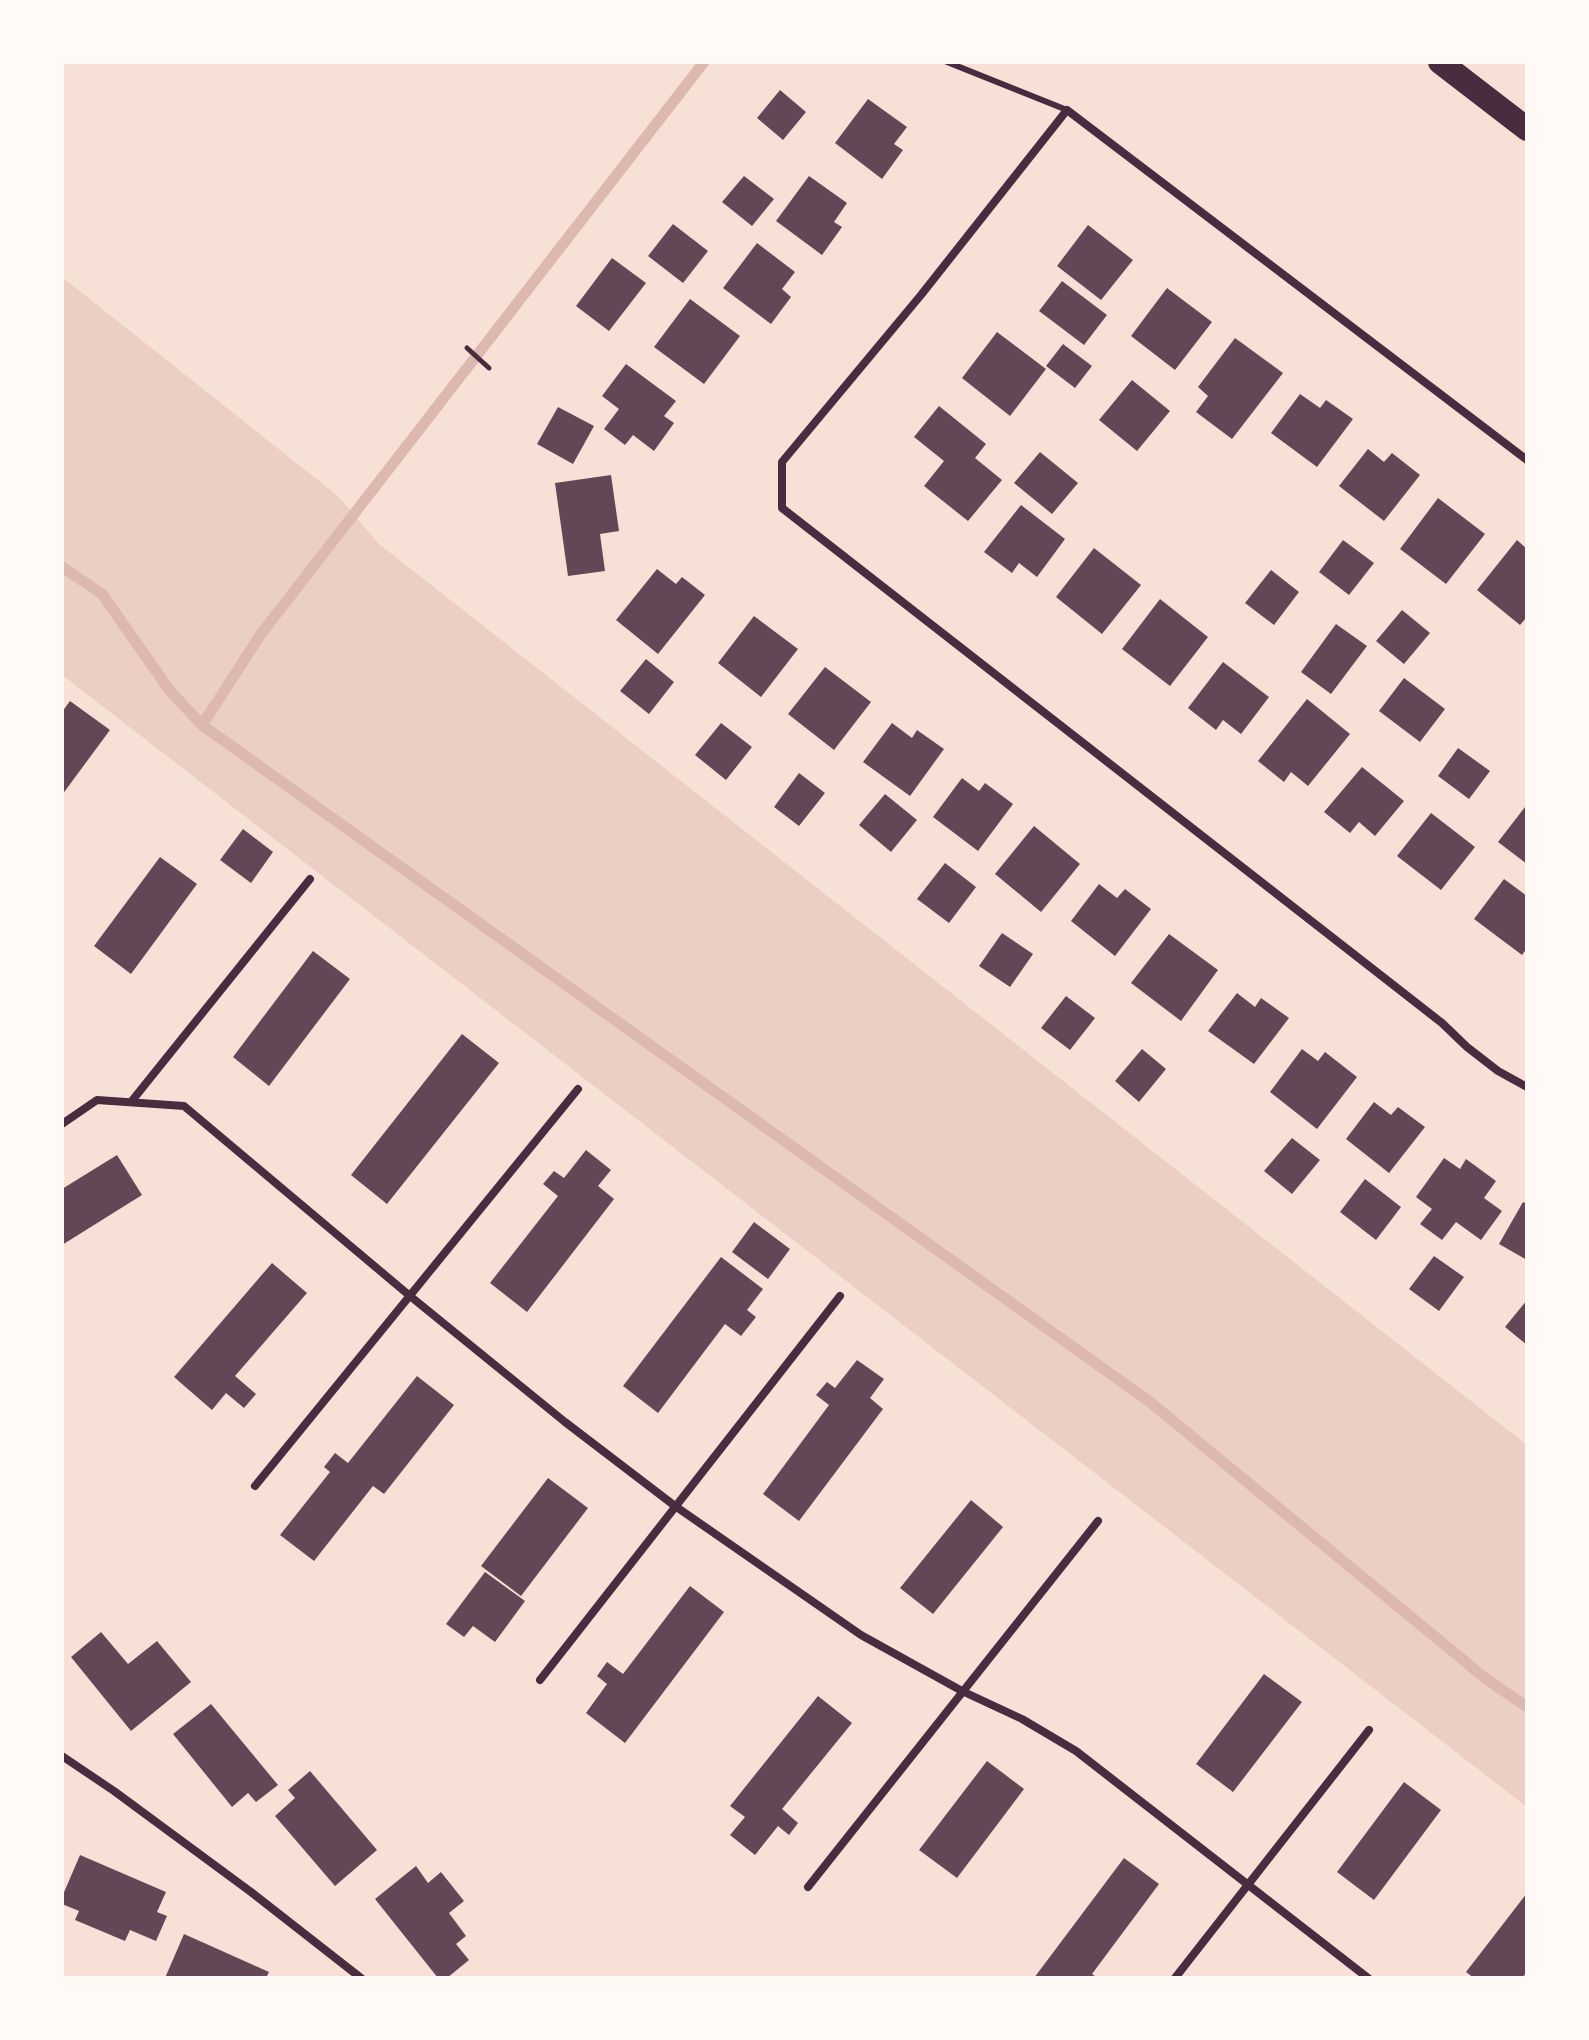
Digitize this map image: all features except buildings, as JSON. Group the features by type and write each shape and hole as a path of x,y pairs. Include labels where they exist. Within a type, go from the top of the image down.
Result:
{"highway":[{"path":"1440,62 1527,129"}],"street":[{"path":"1527,460 1067,110 921,295 782,462 782,508 1442,1023 1477,1055 1527,1087"},
{"path":"131,1102 310,879"},
{"path":"255,1486 578,1089"},
{"path":"62,1124 97,1100 184,1106 410,1296 565,1422 675,1506 861,1635 962,1691 1022,1719 1076,1751 1368,1978"},
{"path":"540,1680 840,1296"},
{"path":"808,1887 1098,1521"},
{"path":"1175,1978 1369,1730"},
{"path":"62,1756 239,1883 361,1978"}],"lane":[{"path":"947,62 1067,110"}],"path":[{"path":"467,348 489,368"}],"shaded area":[{"path":"62,277 338,496 379,544 1527,1445 1527,1807 62,675"}],"waterway":[{"path":"202,725 261,634 704,62"},
{"path":"62,567 102,594 170,691 202,725 1150,1402 1485,1678 1527,1707"}]}
